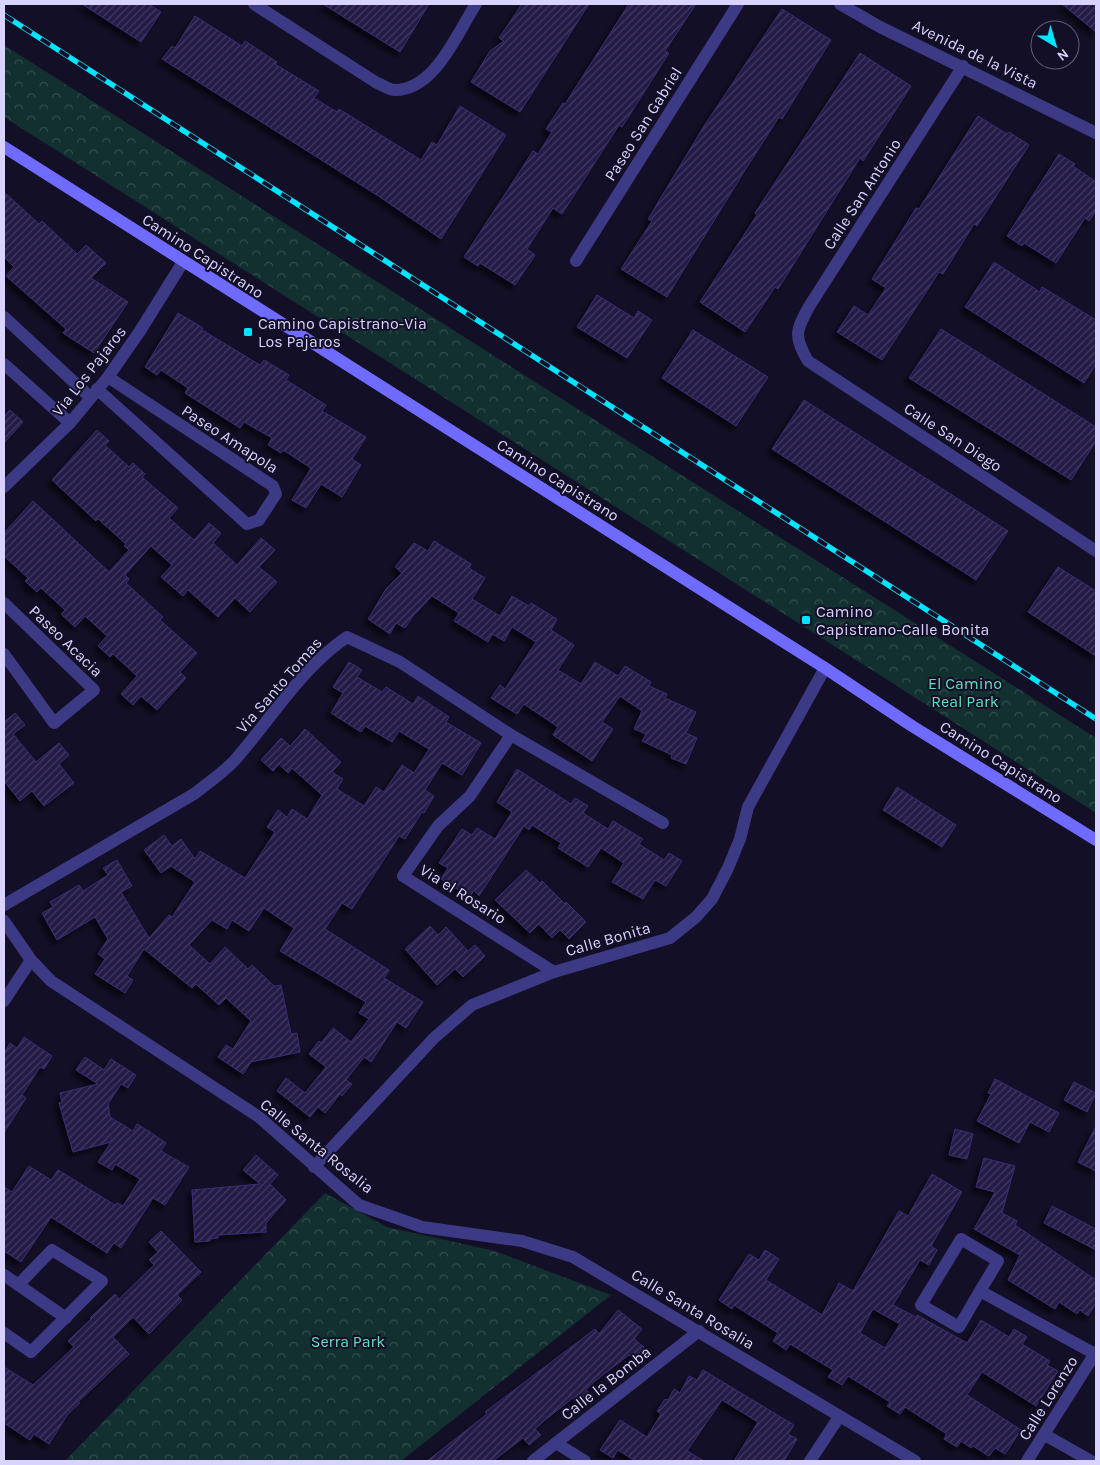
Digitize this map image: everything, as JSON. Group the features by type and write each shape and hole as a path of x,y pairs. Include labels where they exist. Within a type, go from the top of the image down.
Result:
{"main road":[{"name":"Camino Capistrano","path":"4,147 825,668 912,726 1096,840"}],"street":[{"path":"254,4 377,83 393,90 410,88 422,83 434,71 476,4"},
{"name":"Paseo San Gabriel","path":"576,261 738,4"},
{"name":"Avenida de la Vista","path":"840,4 880,26 1096,133"},
{"name":"Calle San Antonio","path":"798,344 799,325 810,305 963,66"},
{"name":"Via Los Pajaros","path":"4,487 70,423 108,377 140,331 183,262"},
{"path":"4,317 93,393"},
{"name":"Calle San Diego","path":"798,344 808,362 1096,551"},
{"path":"4,364 70,423"},
{"name":"Paseo Amapola","path":"93,393 247,524 259,520 276,494 273,486 108,377"},
{"name":"Paseo Acacia","path":"4,603 94,690 54,723 4,654"},
{"name":"Via Santo Tomas","path":"4,905 194,794 215,779 234,761 326,651 347,637 400,662 511,735 663,823"},
{"name":"Calle Bonita","path":"314,1167 434,1038 472,1005 554,972 670,938 696,917 712,899 740,839 748,807 825,668"},
{"name":"Via el Rosario","path":"511,735 470,796 438,826 403,876 554,972"},
{"name":"Calle Santa Rosalia","path":"4,921 30,960 51,981 259,1117 314,1167 360,1205 422,1227 522,1241 573,1257 915,1461"},
{"path":"4,1000 30,960"},
{"path":"961,1239 998,1261 980,1291 959,1327 922,1305 961,1239"},
{"path":"4,1334 31,1352 102,1282 52,1250 18,1285"},
{"path":"4,1275 66,1318"},
{"path":"980,1291 1096,1353"},
{"name":"Calle la Bomba","path":"534,1461 699,1331"},
{"name":"Calle Lorenzo","path":"1027,1461 1096,1353"},
{"path":"810,1461 839,1417"},
{"path":"1045,1434 1091,1461"},
{"path":"556,1443 585,1461"}],"green space":[{"name":"El Camino Real Park","path":"4,45 1096,738 1096,813 4,117"},
{"name":"Serra Park","path":"325,1193 387,1227 495,1251 611,1295 401,1461 65,1461"}],"building":[{"path":"82,4 149,4 161,12 141,42"},
{"path":"323,4 429,4 400,52"},
{"path":"522,4 589,4 520,112 471,82 490,51 504,41 499,38"},
{"path":"629,4 696,4 665,51 669,53 622,127 619,125 562,214 553,208 527,249 535,255 515,285 480,263 478,266 464,257 533,151 538,154 552,132 546,129 563,103 565,104"},
{"path":"1062,4 1096,4 1096,32"},
{"path":"782,9 831,40 782,119 779,117 747,167 667,297 621,269 652,221 648,219 704,126"},
{"path":"195,16 242,46 245,41 277,62 275,64 319,91 314,98 337,112 339,109 421,160 432,142 437,145 460,106 506,135 441,239 380,197 162,59 172,46 175,48"},
{"path":"860,53 911,86 863,161 860,158 778,289 775,287 745,332 700,302 757,215 755,213"},
{"path":"978,116 1029,145 977,226 974,224 943,274 939,272 882,360 837,332 854,306 868,315 886,288 872,279 916,208 919,209"},
{"path":"1059,154 1075,164 1073,166 1096,182 1096,211 1089,221 1085,218 1056,263 1024,243 1022,246 1007,236"},
{"path":"4,192 39,224 42,221 77,254 86,245 106,263 91,278 128,302 94,353 63,333 66,329 6,276 14,267 4,257"},
{"path":"994,262 1040,292 1042,287 1096,320 1096,364 1084,383 965,307"},
{"path":"597,295 634,318 638,311 652,320 627,358 577,327"},
{"path":"178,313 203,328 202,330 260,365 264,360 289,375 286,380 326,405 322,411 366,437 352,459 361,465 342,497 321,484 306,508 292,500 311,468 283,450 281,453 268,445 272,438 244,422 240,428 185,393 188,388 161,370 157,375 145,367"},
{"path":"941,329 1096,427 1096,441 1071,480 909,378"},
{"path":"693,330 768,377 736,426 662,378"},
{"path":"804,400 1008,531 976,580 772,449"},
{"path":"10,410 23,422 4,443 4,417"},
{"path":"97,430 109,441 105,445 129,467 133,463 145,474 142,477 178,508 169,518 194,540 209,523 221,533 213,543 237,565 261,538 275,550 259,567 277,582 250,612 235,598 218,617 188,590 183,596 161,577 172,565 151,546 125,575 129,579 126,583 163,617 160,620 197,653 180,672 186,678 157,710 141,696 133,705 121,694 137,676 113,654 110,657 98,646 107,636 85,616 75,627 61,614 65,610 41,588 37,592 25,581 28,578 4,556 4,533 33,501 109,572 129,550 124,546 126,544 98,519 96,521 52,480"},
{"path":"434,541 471,564 469,568 485,578 472,599 500,616 512,596 529,606 531,603 557,619 551,630 574,645 558,670 581,684 595,662 618,676 625,666 651,682 649,686 667,694 665,698 696,712 686,733 697,738 686,764 671,758 672,755 642,741 646,734 634,729 642,711 620,696 602,722 613,729 592,761 553,735 558,727 524,704 517,714 491,698 500,685 505,689 536,642 512,627 504,641 492,634 488,642 454,621 459,613 432,596 413,616 405,628 396,623 390,634 368,619 386,589 402,573 395,567 414,543 428,551"},
{"path":"1058,567 1096,591 1096,656 1028,612"},
{"path":"349,662 362,670 357,677 382,692 386,687 413,704 418,696 449,717 446,722 481,743 462,775 442,763 425,790 434,796 424,813 422,812 405,839 399,836 352,909 342,903 325,929 389,970 384,978 423,1002 406,1028 397,1022 371,1062 364,1057 346,1080 352,1084 342,1096 340,1094 325,1113 318,1107 310,1117 277,1091 286,1078 305,1093 326,1067 309,1054 319,1041 321,1043 333,1028 351,1042 369,1019 359,1013 366,1002 280,951 294,928 264,908 249,931 232,920 227,929 212,920 189,945 210,964 225,947 248,969 252,965 274,986 281,985 291,1034 297,1033 300,1052 251,1062 243,1074 218,1057 226,1045 233,1049 251,1021 226,998 219,1005 196,984 192,988 144,949 127,976 133,980 125,993 95,974 105,959 98,954 108,939 95,917 57,940 42,913 53,907 50,902 79,885 83,891 108,875 103,868 117,860 132,886 121,892 149,938 169,915 172,917 195,882 171,866 161,873 144,850 164,835 172,846 181,839 195,859 200,851 245,878 275,832 267,827 278,810 287,817 292,809 307,819 322,795 292,768 288,773 279,764 273,771 261,760 281,738 290,746 305,729 341,762 332,772 343,779 337,789 364,806 376,787 384,792 402,765 414,773 429,749 399,731 392,742 365,726 361,732 331,713 343,693 333,687"},
{"path":"15,713 25,725 13,734 36,762 59,743 69,755 59,764 74,783 44,806 32,791 20,801 4,781 4,722"},
{"path":"517,769 571,804 575,798 588,806 583,813 608,829 613,821 643,839 639,844 664,860 669,853 682,861 666,886 655,880 643,899 612,882 624,863 601,848 588,867 558,848 561,843 532,825 529,830 524,826 479,896 474,890 470,897 441,879 448,868 439,863 462,829 472,835 477,828 495,839 512,812 497,802"},
{"path":"897,787 956,825 942,847 883,810"},
{"path":"526,870 540,883 542,881 586,922 569,939 560,930 552,938 539,924 530,933 495,900"},
{"path":"430,926 438,935 446,927 468,951 475,945 485,956 463,977 455,969 437,985 405,949"},
{"path":"24,1037 52,1056 44,1069 40,1067 22,1095 26,1098 4,1133 4,1053 10,1043 17,1048"},
{"path":"85,1057 104,1070 111,1059 136,1075 128,1088 121,1084 108,1104 110,1117 133,1131 137,1124 150,1132 166,1143 161,1151 189,1167 165,1205 153,1198 121,1248 114,1243 107,1253 51,1217 21,1262 4,1251 4,1187 12,1192 29,1166 51,1180 58,1170 115,1205 117,1203 123,1206 140,1179 115,1164 112,1170 98,1162 111,1142 73,1152 59,1103 62,1102 60,1093 98,1084 76,1070"},
{"path":"995,1079 1059,1113 1049,1132 1030,1122 1019,1143 977,1121 991,1094 988,1093"},
{"path":"1074,1082 1096,1093 1087,1112 1064,1100"},
{"path":"1096,1126 1096,1171 1078,1162"},
{"path":"955,1129 973,1134 967,1159 949,1155"},
{"path":"256,1155 278,1175 270,1184 286,1200 266,1223 266,1232 218,1235 218,1238 210,1239 210,1241 195,1242 192,1190 260,1184 243,1170"},
{"path":"984,1158 1015,1166 1002,1213 1017,1221 1015,1225 1096,1280 1096,1303 1088,1316 1080,1310 1077,1314 1059,1302 1055,1309 1008,1280 1020,1255 974,1229 995,1192 976,1187"},
{"path":"932,1174 962,1192 931,1246 937,1250 929,1265 920,1260 893,1305 916,1317 917,1315 967,1343 981,1320 1009,1337 1014,1329 1027,1337 1022,1344 1050,1361 1047,1365 1058,1371 1036,1406 982,1372 967,1395 1021,1430 1005,1454 995,1448 989,1456 961,1441 957,1447 944,1439 947,1434 905,1407 900,1414 887,1406 890,1402 848,1376 842,1385 828,1377 833,1370 790,1344 786,1350 773,1341 778,1333 734,1305 732,1309 719,1300 749,1254 759,1260 765,1250 779,1259 766,1280 822,1315 839,1283 853,1291 899,1211 908,1216","holes":["873,1309 900,1324 885,1348 860,1333"]},
{"path":"1052,1206 1096,1229 1096,1250 1044,1223"},
{"path":"161,1231 201,1272 177,1295 182,1300 149,1334 133,1317 113,1337 129,1354 78,1402 80,1403 68,1414 49,1444 34,1434 30,1440 4,1423 4,1367 33,1385 74,1347 68,1341 90,1318 115,1294 119,1299 154,1265 149,1260 158,1252 149,1242"},
{"path":"618,1310 642,1329 634,1339 644,1347 634,1359 629,1355 595,1381 586,1389 590,1395 578,1404 573,1398 545,1420 535,1429 541,1435 529,1445 523,1438 493,1461 427,1461 487,1414 485,1412 595,1329 599,1334"},
{"path":"703,1370 794,1425 788,1434 797,1439 784,1461 734,1461 758,1422 722,1400 687,1451 704,1461 635,1461 618,1450 613,1458 600,1450 620,1420 647,1437 661,1414 657,1411 665,1399 668,1400 674,1389 680,1393 689,1376 697,1380"}],"railway":[{"path":"4,15 1096,719"}],"place":[{"name":"Camino Capistrano-Via Los Pajaros","path":"248,332"},
{"name":"Camino Capistrano-Calle Bonita","path":"806,620"}]}
